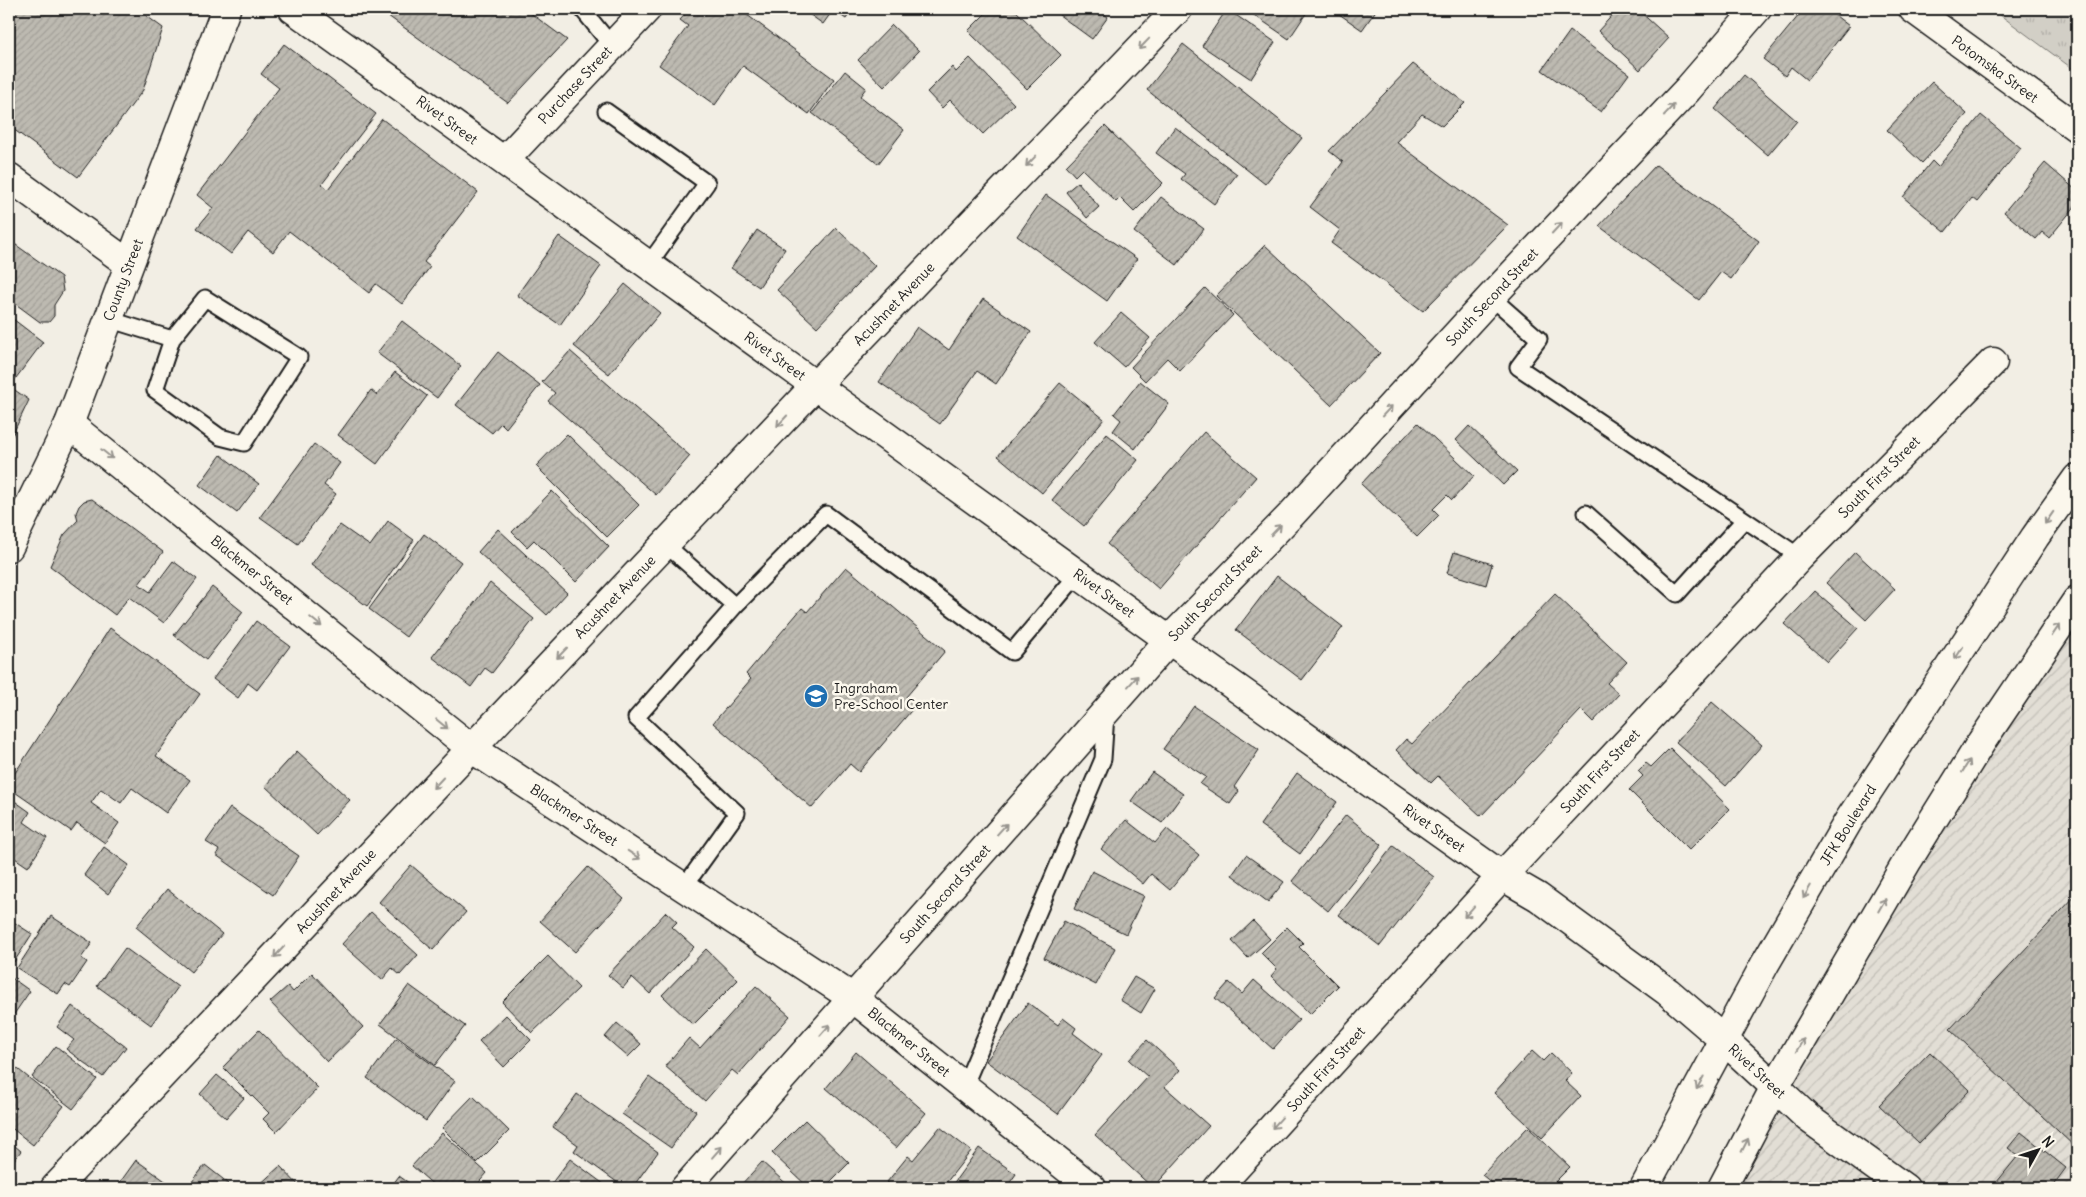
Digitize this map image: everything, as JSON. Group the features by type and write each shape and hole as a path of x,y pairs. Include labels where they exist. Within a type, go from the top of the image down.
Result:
{"street":[{"name":"County Street","path":"10,540 69,424 226,9"},
{"name":"Purchase Street","path":"504,161 647,9"},
{"name":"Acushnet Avenue","path":"55,1188 816,385 1178,9"},
{"name":"South Second Street","path":"685,1188 1169,640 1291,515 1491,297 1688,89 1757,9"},
{"name":"Potomska Street","path":"1913,9 2077,128"},
{"name":"Rivet Street","path":"306,12 504,161 1169,640 1502,876 1538,896 1668,992 1724,1040 1808,1118 1905,1188"},
{"path":"9,177 130,264"},
{"name":"South First Street","path":"1217,1188 1502,876 1800,557 1993,362"},
{"name":"Blackmer Street","path":"69,424 471,748 853,998 1092,1188"},
{"name":"JFK Boulevard","path":"1644,1188 1765,964 1849,820 2035,537 2077,478"},
{"path":"1722,1188 1775,1087 1908,860 1982,741 2077,600"}],"lane":[{"path":"582,9 612,46"},
{"path":"606,111 707,183 648,265"},
{"path":"1491,297 1539,339 1518,367 1800,557"},
{"path":"205,298 299,357 244,443 220,437 156,390 172,339 205,298"},
{"path":"108,319 172,339"},
{"path":"1586,513 1676,594 1744,520"},
{"path":"684,887 737,813 636,718 735,606 826,514 1012,652 1078,574"},
{"path":"665,544 735,606"},
{"path":"964,1086 1103,759 1106,712"}],"shaded area":[{"path":"2077,600 2077,1188 1722,1188"}],"green space":[{"path":"1992,9 2077,9 2077,72"}],"building":[{"path":"9,9 137,9 163,28 143,90 78,177 9,126"},
{"path":"387,9 525,9 567,40 508,103 384,13"},
{"path":"690,9 739,9 834,79 809,114 743,66 715,105 659,65 688,26 680,20"},
{"path":"802,9 853,9 846,19 833,10 823,24"},
{"path":"990,9 1014,9 1061,55 1027,89 968,31"},
{"path":"1051,9 1106,9 1103,13 1108,17 1092,39"},
{"path":"1227,9 1275,42 1251,79 1202,46"},
{"path":"1245,9 1309,9 1289,39"},
{"path":"1332,9 1377,9 1362,30"},
{"path":"1618,9 1637,9 1669,38 1640,70 1598,31"},
{"path":"1804,9 1827,9 1849,26 1807,80 1791,67 1785,76 1763,59"},
{"path":"892,25 919,51 884,87 858,60"},
{"path":"1570,31 1629,74 1601,112 1542,70"},
{"path":"284,44 376,114 322,184 328,189 382,119 478,192 424,262 430,267 402,304 376,284 369,293 289,231 273,252 248,232 231,254 197,228 213,208 197,195 279,88 261,74"},
{"path":"1183,44 1302,138 1265,184 1147,90"},
{"path":"970,58 1014,104 983,134 950,100 942,108 927,92 952,67 956,72"},
{"path":"1413,64 1465,103 1442,126 1422,114 1396,142 1508,225 1423,311 1331,243 1340,230 1310,207 1343,162 1329,151"},
{"path":"845,71 866,88 860,96 904,130 878,164 812,113"},
{"path":"1744,75 1797,121 1768,155 1715,109"},
{"path":"1932,82 1967,114 1922,163 1887,130"},
{"path":"1981,115 2021,148 1977,202 1972,198 1945,232 1903,197 1932,161 1938,167"},
{"path":"1105,126 1163,183 1134,212 1120,198 1116,202 1082,169 1075,176 1066,166"},
{"path":"1175,127 1237,174 1214,204 1181,179 1185,174 1156,153"},
{"path":"2045,163 2077,191 2077,204 2049,238 2042,232 2036,239 2004,212"},
{"path":"1656,165 1759,241 1731,279 1721,272 1699,300 1599,226"},
{"path":"1078,182 1099,207 1087,218 1066,192"},
{"path":"1046,195 1137,259 1107,301 1017,236"},
{"path":"1161,197 1204,229 1177,265 1134,232"},
{"path":"836,228 875,266 817,327 777,290"},
{"path":"757,230 785,249 759,287 731,268"},
{"path":"559,236 601,266 560,325 517,295"},
{"path":"9,240 61,277 63,291 54,305 54,316 49,322 40,322 9,299"},
{"path":"1265,245 1380,353 1331,405 1216,296"},
{"path":"625,284 660,313 609,374 574,346"},
{"path":"1205,288 1233,315 1180,371 1167,358 1145,381 1131,367"},
{"path":"983,299 1031,332 996,384 977,371 940,424 879,382 917,327 949,350"},
{"path":"1121,313 1150,338 1124,367 1095,342"},
{"path":"9,316 43,342 13,382 9,378"},
{"path":"402,321 461,366 437,398 377,353"},
{"path":"570,351 690,456 656,495 548,401 555,393 542,382"},
{"path":"498,352 540,385 506,428 501,423 492,433 456,405"},
{"path":"395,372 427,396 377,464 338,435 371,390 377,395"},
{"path":"1140,381 1169,404 1135,449 1113,431 1121,420 1114,414"},
{"path":"1060,383 1104,419 1042,493 998,456"},
{"path":"9,386 29,400 9,442"},
{"path":"1418,423 1474,476 1452,500 1447,495 1433,509 1439,515 1417,537 1361,484"},
{"path":"1469,426 1517,471 1503,485 1456,440"},
{"path":"1204,432 1256,477 1159,589 1107,544"},
{"path":"567,434 639,505 607,537 536,466"},
{"path":"1107,434 1138,460 1084,526 1052,500"},
{"path":"314,444 340,463 324,485 336,494 298,544 260,517"},
{"path":"221,455 259,484 237,513 199,485"},
{"path":"552,491 609,547 576,582 534,540 527,547 512,532"},
{"path":"92,499 163,552 139,584 150,592 173,561 197,579 164,623 129,597 115,615 50,566 64,535 78,520 76,513 79,506 84,501"},
{"path":"388,521 414,540 367,606 311,565 340,525 370,546"},
{"path":"498,529 567,593 547,615 478,552"},
{"path":"424,534 461,562 406,637 369,609"},
{"path":"1454,552 1492,564 1486,585 1447,573"},
{"path":"1855,552 1895,589 1866,620 1826,583"},
{"path":"846,567 945,651 906,697 916,705 859,772 850,764 812,808 713,723 751,679 746,674 802,608 807,612"},
{"path":"1277,576 1343,627 1302,680 1236,630"},
{"path":"490,583 534,619 492,673 485,668 471,687 432,657"},
{"path":"212,587 243,612 206,660 174,635"},
{"path":"1815,591 1858,628 1827,662 1784,624"},
{"path":"1555,594 1627,662 1607,683 1619,694 1593,722 1581,710 1481,816 1438,776 1431,783 1396,750 1406,739 1412,744"},
{"path":"256,621 290,646 257,690 248,683 238,698 213,679"},
{"path":"110,628 200,694 156,756 190,780 166,813 132,788 121,803 101,789 91,803 119,823 105,843 77,823 71,831 9,788 9,782"},
{"path":"1712,702 1762,745 1726,786 1676,742"},
{"path":"1194,706 1259,750 1234,787 1239,791 1230,804 1200,784 1206,777 1163,749"},
{"path":"1670,748 1730,809 1689,850 1629,790 1643,776 1638,771 1646,763 1651,767"},
{"path":"297,751 350,800 317,835 265,786"},
{"path":"1152,772 1183,794 1162,823 1131,801"},
{"path":"1297,773 1337,802 1300,854 1260,825"},
{"path":"9,797 30,812 24,822 47,838 28,867 9,854"},
{"path":"230,808 299,856 273,895 216,855 219,850 206,842"},
{"path":"1346,815 1382,845 1328,911 1292,881"},
{"path":"1126,820 1155,843 1167,829 1199,855 1170,890 1151,874 1143,884 1101,849"},
{"path":"1393,846 1434,877 1380,946 1339,915"},
{"path":"104,847 129,865 108,894 84,875"},
{"path":"1246,855 1284,882 1268,902 1232,875"},
{"path":"411,865 466,912 433,950 379,902"},
{"path":"588,867 624,899 575,952 540,921"},
{"path":"1092,871 1144,896 1126,934 1074,909"},
{"path":"167,889 222,934 191,972 136,927"},
{"path":"2077,894 2077,1149 1950,1029"},
{"path":"371,912 418,955 400,975 392,968 382,980 342,944"},
{"path":"666,912 677,922 672,927 694,947 650,994 632,977 623,988 608,975"},
{"path":"51,916 92,943 81,958 87,962 70,987 65,984 58,994 17,968"},
{"path":"9,919 32,934 14,962 9,958"},
{"path":"1064,921 1115,948 1096,985 1044,958"},
{"path":"1253,921 1270,939 1248,958 1232,941"},
{"path":"1287,927 1303,943 1299,947 1338,986 1310,1014 1271,976 1277,969 1261,953"},
{"path":"125,948 178,987 151,1025 97,986"},
{"path":"706,949 738,980 693,1025 662,995"},
{"path":"548,956 579,988 532,1033 502,1002"},
{"path":"312,973 363,1027 327,1062 270,1002 288,986 293,992"},
{"path":"9,976 30,991 10,1020 15,1024 9,1033"},
{"path":"1134,977 1155,989 1141,1013 1120,1000"},
{"path":"1254,980 1299,1020 1273,1049 1215,998 1229,982 1242,994"},
{"path":"409,985 465,1026 435,1065 380,1024"},
{"path":"756,986 790,1016 738,1075 732,1070 705,1101 665,1066 689,1038 700,1048"},
{"path":"1028,1003 1058,1025 1063,1018 1076,1028 1073,1033 1102,1055 1058,1114 986,1061"},
{"path":"72,1006 126,1047 103,1077 66,1049 74,1040 57,1027"},
{"path":"506,1015 531,1040 504,1067 479,1041"},
{"path":"617,1023 641,1044 628,1057 605,1037"},
{"path":"259,1030 318,1088 276,1132 263,1119 269,1113 223,1067"},
{"path":"396,1038 455,1081 426,1121 367,1078"},
{"path":"1147,1040 1180,1070 1165,1087 1209,1126 1153,1188 1095,1135 1148,1077 1129,1060"},
{"path":"56,1046 97,1079 73,1109 32,1077"},
{"path":"1532,1051 1543,1061 1551,1053 1572,1073 1565,1081 1581,1096 1542,1138 1494,1093"},
{"path":"856,1052 926,1113 896,1148 826,1088"},
{"path":"1930,1052 1970,1090 1919,1143 1879,1105"},
{"path":"9,1062 64,1106 33,1145 9,1126"},
{"path":"217,1075 244,1098 226,1118 200,1094"},
{"path":"649,1077 696,1111 671,1148 622,1114"},
{"path":"577,1094 658,1152 632,1188 625,1188 574,1151 578,1145 553,1127"},
{"path":"473,1096 509,1131 477,1163 442,1128"},
{"path":"805,1120 849,1163 824,1188 809,1188 772,1153"},
{"path":"940,1127 971,1151 942,1188 929,1181 923,1188 894,1188 887,1182 908,1156 913,1160"},
{"path":"1528,1127 1570,1167 1549,1188 1486,1188 1492,1183 1482,1175"},
{"path":"2021,1132 2066,1168 2051,1188 1992,1188 2018,1156 2008,1148"},
{"path":"442,1133 487,1173 474,1188 437,1188 412,1166"},
{"path":"9,1141 21,1151 9,1166"},
{"path":"979,1148 1016,1174 1006,1188 950,1188"},
{"path":"570,1159 609,1188 548,1188"},
{"path":"136,1160 175,1188 116,1188"},
{"path":"762,1162 791,1188 738,1188"},
{"path":"205,1165 228,1183 224,1188 188,1187"},
{"path":"280,1166 301,1188 256,1188"},
{"path":"399,1176 416,1188 390,1188"}],"place":[{"name":"Ingraham Pre-School Center","path":"816,696"}]}
